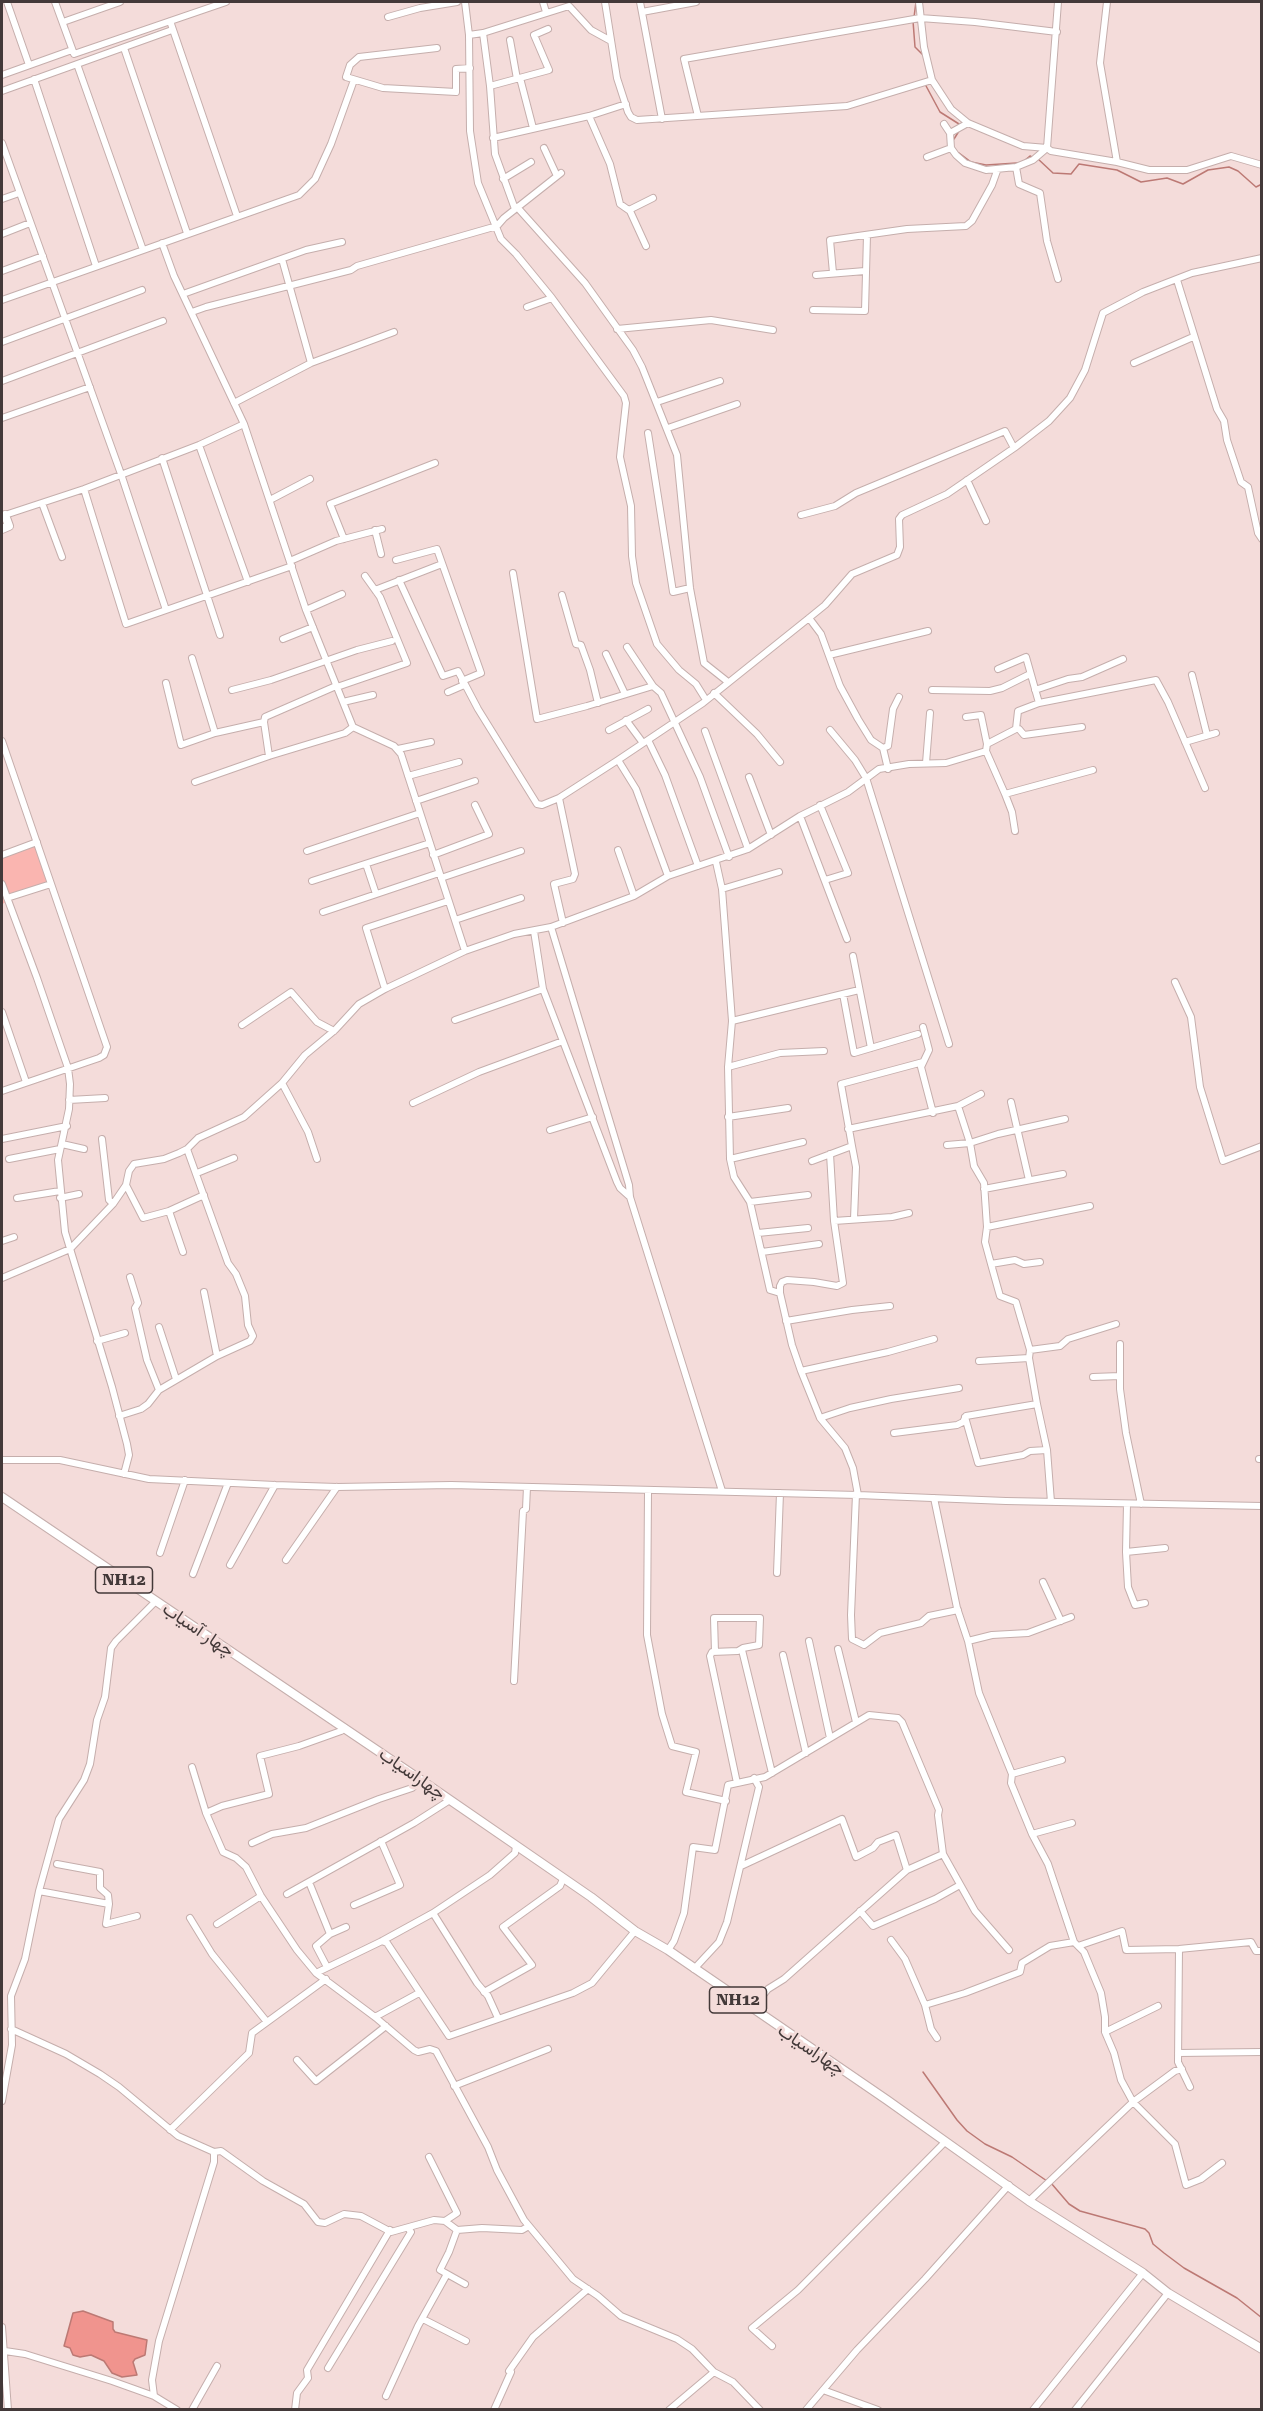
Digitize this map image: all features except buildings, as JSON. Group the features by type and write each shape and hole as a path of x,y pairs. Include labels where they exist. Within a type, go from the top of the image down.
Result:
{"highway":[{"name":"چهار آسیاب","path":"2,1497 246,1663"},
{"name":"چهاراسیاب","path":"246,1663 421,1780 635,1931 668,1950 887,2100 1029,2201 1143,2272 1168,2293 1262,2349"}],"main road":[{"path":"3,516 5,528"}],"street":[{"path":"7,2 29,65"},
{"path":"55,2 72,50 76,54 226,2"},
{"path":"63,22 120,2"},
{"path":"388,18 420,8 457,2"},
{"path":"465,2 470,34 470,131 478,183 501,239 552,298 624,396 626,403 620,457 631,506 632,556 636,583 657,644 678,670 696,684 706,700"},
{"path":"543,2 546,12"},
{"path":"605,2 617,78 632,117 637,120 847,106 926,82"},
{"path":"640,2 662,119"},
{"path":"642,12 696,2"},
{"path":"919,2 926,82 967,123 1011,142 1149,170 1186,170 1231,156 1262,165"},
{"path":"944,124 950,133 951,148 965,163 986,170 997,171 1016,167 1033,160 1046,149 1058,2"},
{"path":"1107,2 1100,63 1118,162"},
{"path":"470,34 483,33 569,6 591,30 610,41"},
{"path":"698,116 684,59 855,28 919,19 975,22 1057,32"},
{"path":"170,21 237,216"},
{"path":"490,86 549,70 534,36 548,29"},
{"path":"2,91 172,30"},
{"path":"483,33 495,154 516,208 585,284 638,359 668,428 678,466 690,588 704,663 728,682"},
{"path":"510,40 533,128"},
{"path":"124,48 187,233"},
{"path":"437,48 359,57 353,60 345,76 394,90 414,88 431,92 456,92 456,69 470,69"},
{"path":"2,75 72,50"},
{"path":"77,64 143,250"},
{"path":"34,79 96,266"},
{"path":"2,300 299,195 315,179 331,144 354,80"},
{"path":"493,138 589,116 626,104"},
{"path":"589,116 610,164 618,201 622,207 629,210 646,246"},
{"path":"950,133 967,123"},
{"path":"2,143 4,160 43,256 122,474 166,610"},
{"path":"192,312 497,226 516,208 559,175 544,148"},
{"path":"927,157 951,148"},
{"path":"503,179 531,162"},
{"path":"1016,167 1019,184 1040,193 1047,241 1058,279"},
{"path":"833,273 830,240 907,229 966,226 972,221 997,171"},
{"path":"2,199 19,193"},
{"path":"629,210 653,198"},
{"path":"2,234 30,223"},
{"path":"813,310 865,311 867,235"},
{"path":"162,243 183,294 244,424 306,610 353,727 398,749 431,742"},
{"path":"183,294 306,250 342,243"},
{"path":"2,271 43,256"},
{"path":"399,580 443,676 458,671 463,683 537,804 542,805 559,798 706,700 825,605 852,574 897,555 900,548 899,519 902,515 947,494 1014,448 1049,421 1070,398 1091,355 1103,313 1143,292 1192,273 1262,258"},
{"path":"282,259 311,363"},
{"path":"816,275 865,271"},
{"path":"1177,280 1193,337 1217,409 1224,421 1227,440 1241,482 1248,488 1258,533 1262,539"},
{"path":"2,342 142,290"},
{"path":"527,307 552,298"},
{"path":"617,329 711,320 773,330"},
{"path":"2,381 163,321"},
{"path":"234,403 311,363 394,332"},
{"path":"1134,363 1193,337"},
{"path":"657,402 720,381"},
{"path":"2,416 90,387"},
{"path":"668,428 737,404"},
{"path":"3,516 84,489 199,445 244,424"},
{"path":"801,515 835,506 856,493 1005,431 1014,448"},
{"path":"648,433 673,592 690,588"},
{"path":"199,445 248,582"},
{"path":"162,458 220,634"},
{"path":"344,539 330,504 435,463"},
{"path":"270,500 310,479"},
{"path":"967,480 986,521"},
{"path":"84,489 126,624 248,582 344,539 378,529 381,554"},
{"path":"42,503 62,557"},
{"path":"396,560 436,548 481,673 448,692"},
{"path":"375,590 442,564"},
{"path":"513,573 537,719 653,686"},
{"path":"269,756 265,717 337,686 407,663 375,590 365,576"},
{"path":"306,610 342,594"},
{"path":"562,595 576,644 581,645 590,670 598,703"},
{"path":"809,618 821,634 840,686 871,740 883,748 888,769"},
{"path":"283,639 313,627"},
{"path":"829,655 928,631"},
{"path":"232,690 271,681 392,641"},
{"path":"627,646 653,686 661,693 700,777 729,858"},
{"path":"606,654 625,694"},
{"path":"998,669 1025,657 1039,704"},
{"path":"192,658 215,733"},
{"path":"1035,690 1068,679 1082,677 1123,659"},
{"path":"932,690 990,691 1002,688 1030,674"},
{"path":"1192,675 1207,735"},
{"path":"1016,729 1018,711 1039,704 1154,679 1168,702 1205,788"},
{"path":"166,683 181,745 215,733 264,722"},
{"path":"714,693 757,734 780,762"},
{"path":"343,702 373,696"},
{"path":"883,748 888,746 893,709 899,697"},
{"path":"609,730 648,709"},
{"path":"926,763 930,713"},
{"path":"966,717 981,715 986,747 1012,812 1015,831"},
{"path":"627,720 646,742 665,775 698,866"},
{"path":"195,782 345,733 353,727"},
{"path":"1016,729 1024,735 1082,727"},
{"path":"2,1278 70,1249 112,1204 126,1185 129,1171 134,1164 164,1159 187,1149 198,1138 244,1117 282,1083 304,1055 334,1031 359,1004 385,989 465,951 514,934 563,923 634,896 668,876 729,858 748,849 800,816 848,792 879,769 946,763 986,747 1016,729"},
{"path":"830,730 855,760 866,778 949,1044"},
{"path":"705,731 748,849"},
{"path":"1185,742 1216,733"},
{"path":"2,741 107,1047 104,1055 2,1091"},
{"path":"398,749 465,951"},
{"path":"618,760 636,789 668,876"},
{"path":"408,776 459,762"},
{"path":"1005,794 1093,770"},
{"path":"749,777 771,835"},
{"path":"416,801 475,781"},
{"path":"559,798 575,874 573,879 554,884 563,923"},
{"path":"434,855 489,834 475,805"},
{"path":"820,805 848,873 825,880"},
{"path":"307,851 420,813"},
{"path":"800,816 847,939"},
{"path":"2,855 37,842"},
{"path":"312,881 430,843"},
{"path":"618,850 634,896"},
{"path":"323,912 521,851"},
{"path":"716,862 722,889 732,1021 728,1067 730,1159 734,1177 750,1202 770,1290 780,1293"},
{"path":"366,864 376,894"},
{"path":"722,889 779,872"},
{"path":"2,884 68,1068 70,1084 67,1125 58,1161 65,1232 129,1455 124,1474"},
{"path":"7,898 51,884"},
{"path":"455,920 521,898"},
{"path":"385,989 366,928 448,901"},
{"path":"551,927 630,1185 630,1197 722,1491"},
{"path":"534,931 543,989 620,1188 630,1197"},
{"path":"853,956 871,1047"},
{"path":"1175,982 1191,1017 1200,1087 1223,1161 1262,1146"},
{"path":"455,1020 543,989"},
{"path":"732,1021 859,990"},
{"path":"243,1025 291,992 317,1022 334,1031"},
{"path":"843,994 854,1053 918,1034"},
{"path":"2,1012 26,1082"},
{"path":"923,1027 929,1050 921,1067 933,1113"},
{"path":"413,1103 479,1072 563,1041"},
{"path":"728,1067 780,1053 824,1052"},
{"path":"854,1219 856,1167 841,1084 923,1062"},
{"path":"282,1083 308,1132 317,1159"},
{"path":"848,1129 933,1113 958,1106 981,1094"},
{"path":"69,1100 105,1098"},
{"path":"1011,1102 1029,1180"},
{"path":"958,1106 970,1143 974,1166 984,1183 987,1227 985,1242 1000,1296 1016,1302 1030,1354 1037,1404 1047,1450 1051,1502"},
{"path":"728,1117 788,1108"},
{"path":"549,1130 593,1117"},
{"path":"947,1145 970,1143 1065,1119"},
{"path":"2,1139 67,1125"},
{"path":"102,1139 109,1200 112,1204"},
{"path":"730,1159 802,1142"},
{"path":"812,1161 852,1146"},
{"path":"9,1159 61,1147 84,1149"},
{"path":"119,1416 141,1409 159,1390 217,1356 250,1341 253,1336 248,1325 245,1296 236,1274 228,1263 187,1149"},
{"path":"830,1154 834,1221 843,1283 841,1286 787,1280 782,1282 780,1293 801,1371 820,1418 845,1448 853,1468 857,1495 851,1615 852,1639 864,1645 880,1633 921,1623 929,1616 958,1610"},
{"path":"197,1173 234,1158"},
{"path":"984,1189 1063,1174"},
{"path":"126,1185 142,1218 169,1211 204,1195"},
{"path":"17,1198 79,1194"},
{"path":"750,1202 808,1195"},
{"path":"987,1227 1090,1206"},
{"path":"169,1211 183,1252"},
{"path":"834,1221 892,1217 909,1213"},
{"path":"758,1233 807,1228"},
{"path":"2,1241 14,1237"},
{"path":"762,1252 819,1244"},
{"path":"991,1264 1015,1260 1024,1264 1040,1262"},
{"path":"130,1277 138,1303 135,1308 147,1360 159,1390"},
{"path":"204,1292 217,1356"},
{"path":"786,1321 890,1306"},
{"path":"979,1361 1030,1354 1060,1346 1068,1339 1116,1324"},
{"path":"159,1327 176,1379"},
{"path":"97,1341 124,1333"},
{"path":"801,1371 888,1352 934,1339"},
{"path":"1120,1344 1120,1376 1126,1433 1141,1503"},
{"path":"1093,1377 1120,1376"},
{"path":"820,1418 850,1408 891,1399 959,1388"},
{"path":"965,1417 1037,1404"},
{"path":"894,1433 957,1425 963,1422 965,1417"},
{"path":"965,1417 977,1463 1023,1455 1036,1450 1047,1450"},
{"path":"2,1460 60,1460 149,1479 275,1485 337,1487 451,1485 648,1491 780,1492 1051,1502 1262,1506"},
{"path":"160,1553 185,1480"},
{"path":"193,1574 228,1483"},
{"path":"230,1565 275,1485"},
{"path":"286,1560 337,1487"},
{"path":"514,1681 523,1511 526,1509 527,1487"},
{"path":"648,1491 647,1635 662,1714 672,1746 696,1752 686,1792 726,1801"},
{"path":"777,1573 780,1492"},
{"path":"934,1498 979,1693 1012,1774 1011,1783 1032,1834 1048,1864 1076,1944 1084,1952 1101,1993 1105,2032 1114,2053 1121,2080 1133,2102 1175,2144 1186,2185 1201,2179 1222,2163"},
{"path":"1127,1504 1128,1587 1132,1602 1138,1605 1145,1603"},
{"path":"1126,1552 1165,1548"},
{"path":"1043,1582 1061,1621"},
{"path":"2,2102 12,2045 11,1996 25,1959 39,1891 59,1819 84,1780 90,1764 97,1720 105,1697 113,1645 156,1602"},
{"path":"968,1641 992,1635 1028,1634 1071,1617"},
{"path":"715,1652 714,1618 760,1618 759,1645 742,1650 715,1652 710,1656 737,1783"},
{"path":"809,1641 830,1738"},
{"path":"838,1649 856,1722"},
{"path":"742,1650 772,1773"},
{"path":"783,1655 806,1753"},
{"path":"668,1950 674,1941 684,1913 693,1846 715,1850 728,1785 772,1773 869,1715 898,1718 902,1722 939,1810 943,1854 975,1911 1009,1950"},
{"path":"206,1813 222,1806 269,1794 260,1756 299,1746 345,1728"},
{"path":"1012,1774 1062,1760"},
{"path":"192,1767 206,1813 223,1852 236,1858 246,1867 261,1896 297,1950 316,1973 418,2052 436,2050 488,2148 512,2200 529,2226 573,2279 621,2316 677,2338 692,2349 714,2372 733,2382 760,2409"},
{"path":"694,1969 719,1942 727,1922 759,1787 754,1778"},
{"path":"252,1843 272,1834 306,1828 412,1788 421,1780"},
{"path":"287,1894 414,1823 450,1800"},
{"path":"741,1866 842,1819 856,1857 873,1848 878,1842 896,1834 907,1870"},
{"path":"1032,1834 1072,1823"},
{"path":"354,1905 400,1884 381,1841"},
{"path":"316,1973 433,1913 490,1875 515,1853 516,1846"},
{"path":"752,2009 768,1989 784,1979 907,1870 943,1854"},
{"path":"57,1864 100,1872 100,1888 108,1895 106,1924 137,1916"},
{"path":"484,1992 532,1965 503,1927 560,1886 563,1879"},
{"path":"309,1881 330,1934"},
{"path":"860,1911 873,1926 935,1899 960,1885"},
{"path":"39,1891 109,1904"},
{"path":"217,1924 261,1896"},
{"path":"433,1913 498,2018"},
{"path":"190,1918 212,1954 267,2022"},
{"path":"327,1967 316,1946 330,1934 346,1927"},
{"path":"382,1941 387,1943 449,2036 573,1993 592,1983 635,1931"},
{"path":"925,2005 1020,1972 1022,1963 1050,1946 1076,1944 1122,1931 1126,1950 1179,1949 1251,1942 1256,1951 1262,1951"},
{"path":"891,1940 905,1959 925,2005 931,2029 937,2038"},
{"path":"1179,1949 1178,2062 1190,2087"},
{"path":"170,2130 249,2053 252,2033 326,1979"},
{"path":"375,2017 419,1993"},
{"path":"1105,2032 1158,2006"},
{"path":"297,2060 316,2081 386,2026"},
{"path":"11,2029 66,2054 120,2086 170,2130 189,2142 214,2151 221,2151 263,2181 304,2204 318,2222 325,2223 344,2214 361,2216 390,2230 408,2228 434,2220 445,2221 457,2230 482,2228 522,2230 529,2226"},
{"path":"454,2086 548,2049"},
{"path":"1178,2054 1262,2052"},
{"path":"1029,2201 1133,2102 1174,2071 1182,2068"},
{"path":"772,2346 752,2328 798,2290 945,2142"},
{"path":"154,2396 152,2380 159,2341 214,2162 214,2151"},
{"path":"429,2157 457,2213 445,2221"},
{"path":"806,2409 1009,2185"},
{"path":"328,2368 411,2232 408,2228"},
{"path":"295,2409 297,2393 308,2378 306,2370 390,2230"},
{"path":"457,2230 440,2270 465,2284"},
{"path":"1033,2409 1143,2272"},
{"path":"386,2396 447,2274"},
{"path":"495,2409 511,2372 509,2371 533,2337 588,2289"},
{"path":"1076,2409 1168,2293"},
{"path":"423,2319 466,2341"},
{"path":"2,2327 8,2409"},
{"path":"4,2351 25,2354 154,2396 177,2409"},
{"path":"192,2409 217,2366"},
{"path":"669,2409 714,2372"},
{"path":"823,2390 878,2409"}],"shaded area":[{"path":"37,842 51,884 2,904 2,854"},
{"path":"83,2311 113,2322 115,2332 147,2340 145,2355 133,2362 137,2375 122,2377 112,2373 104,2361 91,2355 80,2357 73,2355 70,2348 64,2346 73,2313"}],"waterway":[{"path":"914,17 916,2"},
{"path":"913,21 915,47 923,55"},
{"path":"925,84 940,112 959,124"},
{"path":"954,139 959,131"},
{"path":"959,153 971,162 986,165 1017,163"},
{"path":"1024,161 1032,157"},
{"path":"1037,158 1053,173 1071,174 1079,164 1117,170 1141,182 1167,178 1183,184 1208,170 1229,167 1238,171 1256,187 1262,184"},
{"path":"923,2072 967,2131 985,2144 1012,2157 1047,2181"},
{"path":"1051,2183 1069,2204 1080,2211 1145,2229 1153,2244 1164,2253 1184,2268 1237,2298 1262,2318"}]}
